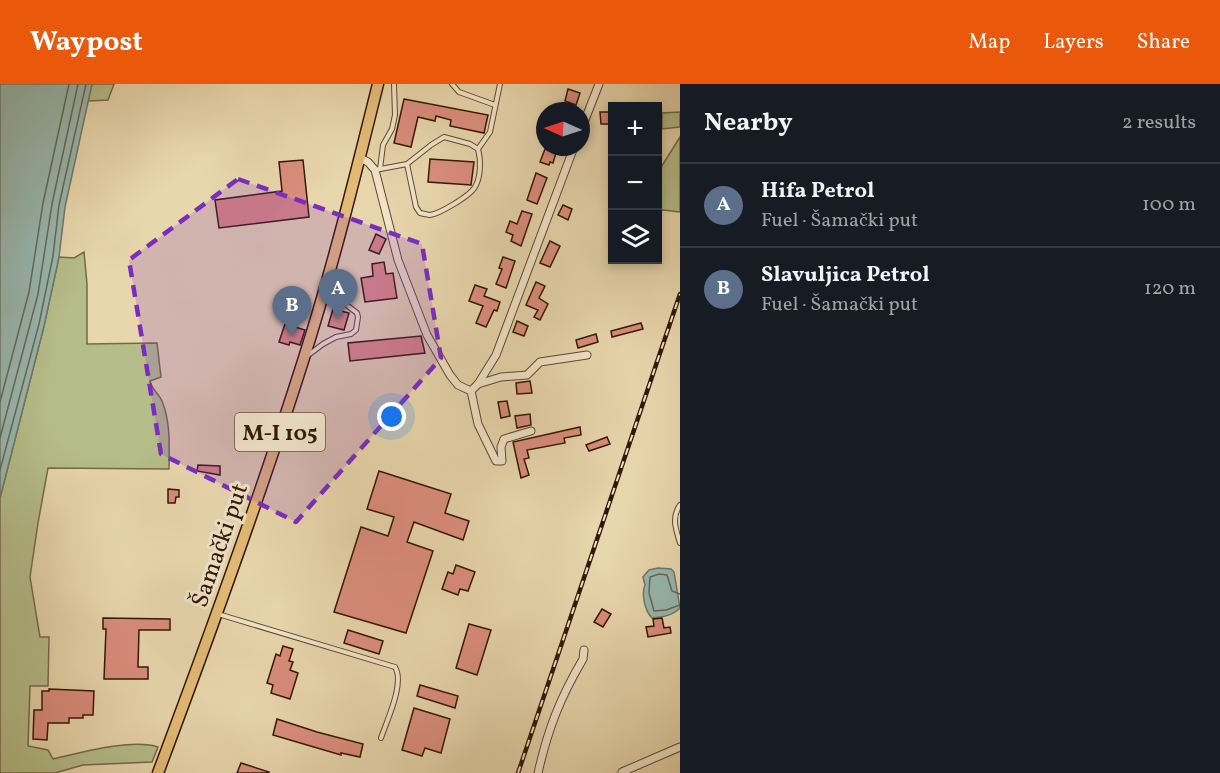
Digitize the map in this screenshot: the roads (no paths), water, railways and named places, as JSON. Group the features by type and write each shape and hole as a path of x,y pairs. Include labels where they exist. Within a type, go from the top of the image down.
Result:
{"main road":[{"name":"Šamački put","path":"158,773 260,494 304,359 360,158 378,84"}],"street":[{"path":"590,107 599,84"},
{"path":"471,391 496,355 571,156"},
{"path":"360,158 377,170 398,260 427,335 450,375 458,385 471,391"},
{"path":"478,384 501,377 527,375 540,362 587,355"},
{"path":"471,391 478,424 496,461 502,461 501,447 504,439 531,431"},
{"path":"538,773 554,715 583,659 584,650"},
{"path":"622,772 680,747"}],"lane":[{"path":"394,84 395,115 377,170 407,164 444,137 470,144 478,150 481,160 476,187 440,212 429,215 420,213 416,207 407,164"},
{"path":"452,84 459,92 495,105"},
{"path":"478,150 490,132 500,84"},
{"path":"304,359 323,344 356,330 357,313 344,303 326,283"},
{"path":"680,505 674,522 680,543"},
{"path":"217,614 395,667 399,674 398,687 381,738"}],"water":[{"path":"0,84 92,84 65,207 59,257 44,326 0,498"},
{"path":"671,569 674,572 680,608 663,617 652,618 644,602 643,577 649,570"}],"railway":[{"path":"518,773 680,294"}],"place":[{"name":"Hifa Petrol","path":"338,319"},
{"name":"Slavuljica Petrol","path":"292,336"}]}
